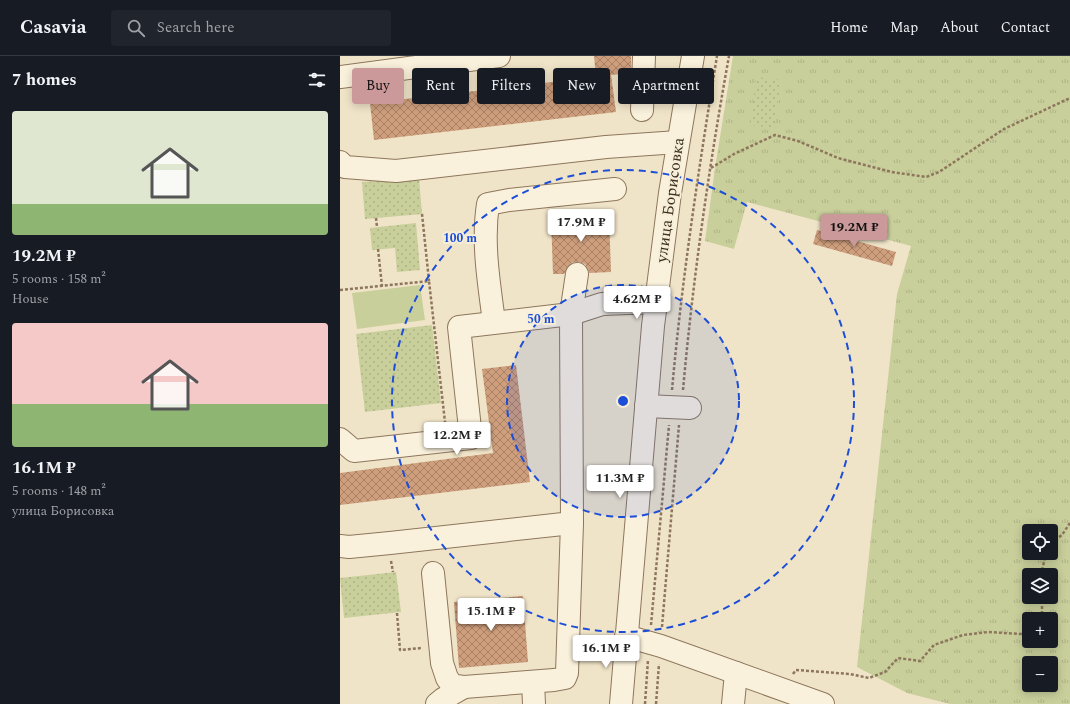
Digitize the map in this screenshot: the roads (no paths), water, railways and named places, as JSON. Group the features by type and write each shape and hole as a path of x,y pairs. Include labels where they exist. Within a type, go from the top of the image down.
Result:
{"street":[{"path":"340,77 379,64 500,56"},
{"path":"642,110 644,56"},
{"name":"улица Борисовка","path":"621,704 656,302 678,142 694,56"},
{"path":"340,162 345,167 396,171 606,147 678,142"},
{"path":"494,322 489,282 485,225 488,204 509,200 615,189"},
{"path":"433,573 442,662 447,678 452,685 464,687 566,678 572,523 571,314 577,274"},
{"path":"340,439 354,451 471,438 459,327 571,314 602,304 656,302"},
{"path":"646,406 680,408"},
{"path":"340,546 363,546 572,523"},
{"path":"626,636 655,644 823,704"},
{"path":"733,704 736,673"},
{"path":"533,682 534,704"},
{"path":"438,704 464,687"}]}
